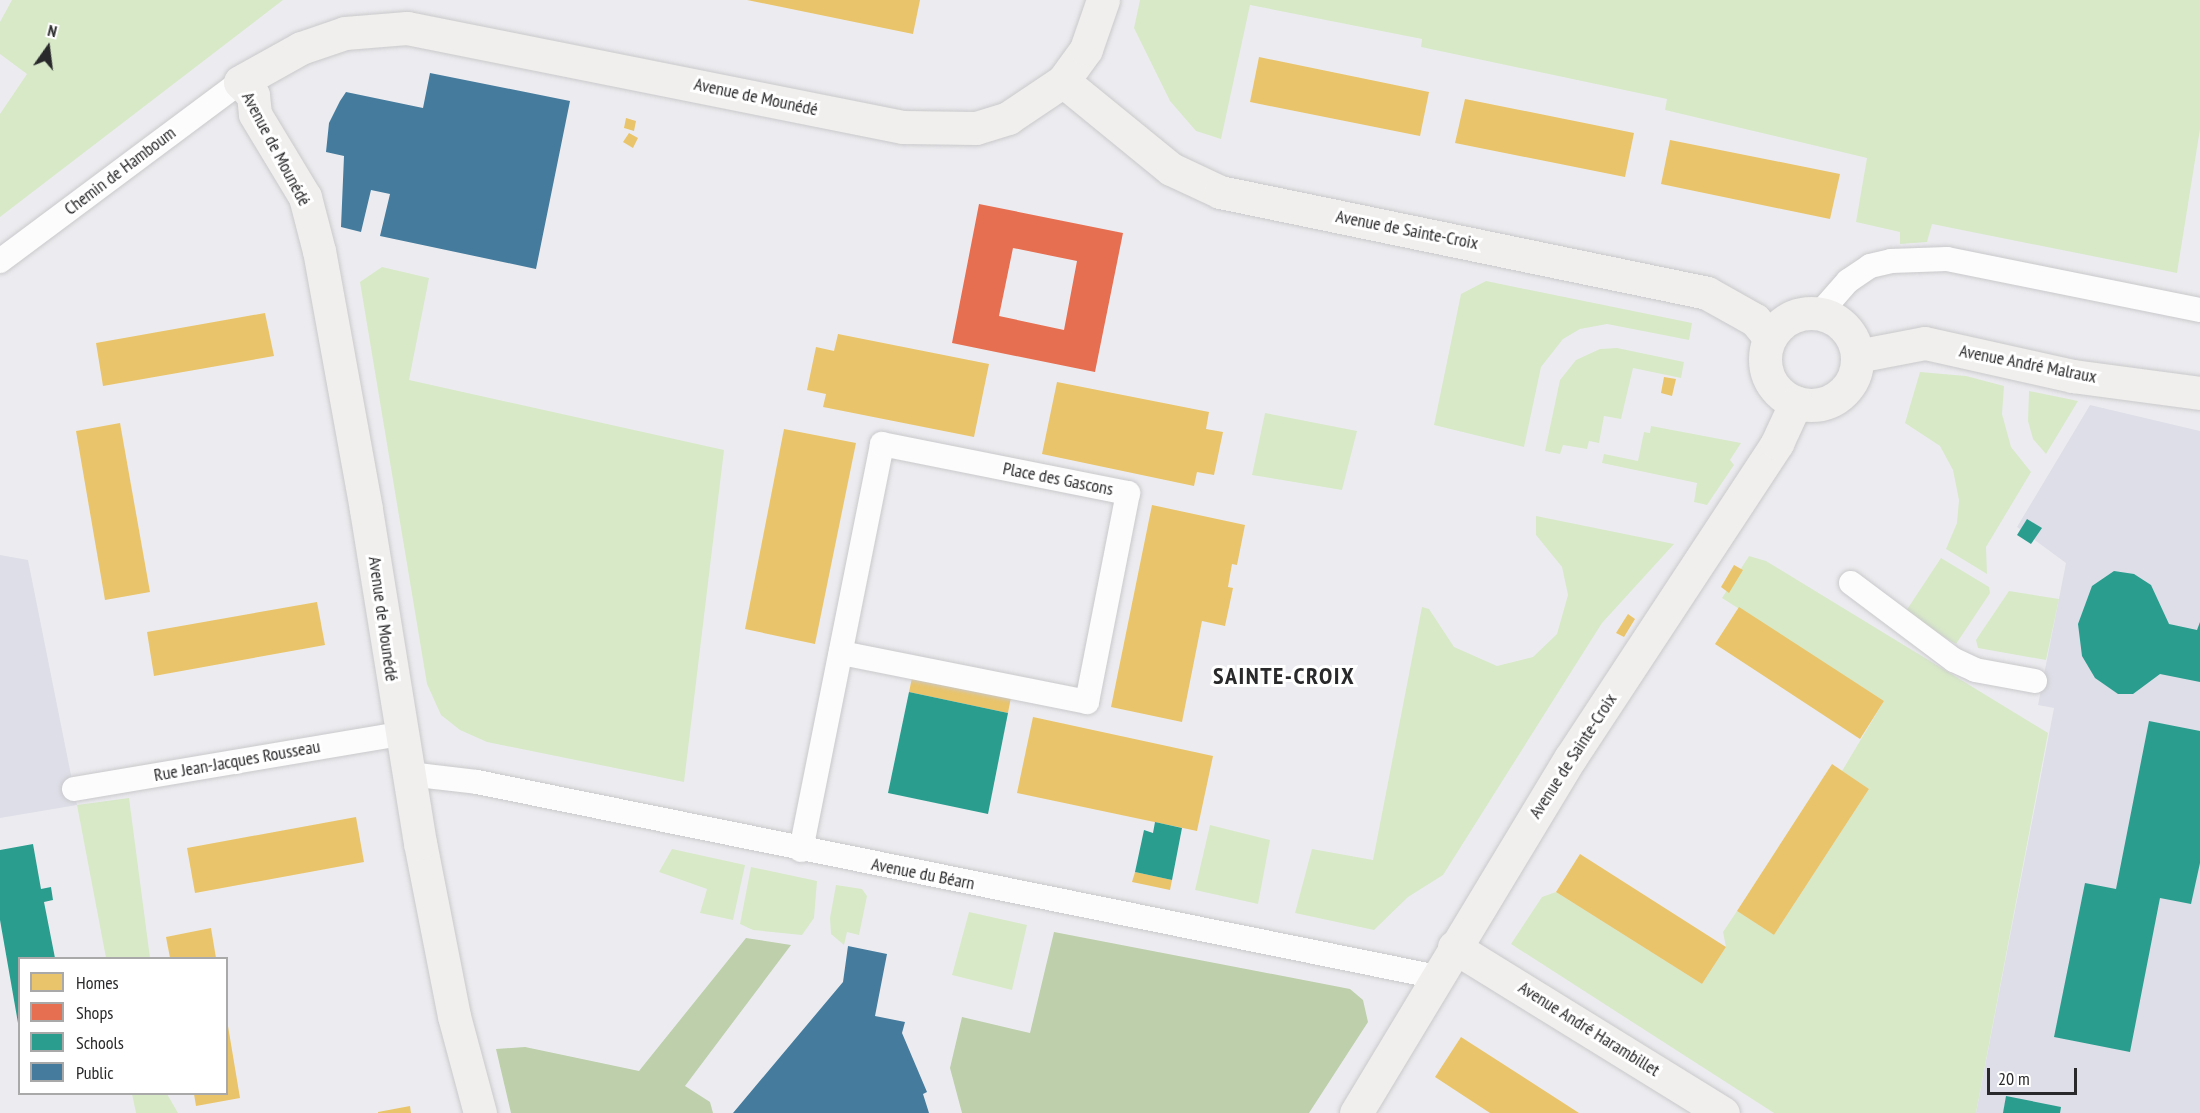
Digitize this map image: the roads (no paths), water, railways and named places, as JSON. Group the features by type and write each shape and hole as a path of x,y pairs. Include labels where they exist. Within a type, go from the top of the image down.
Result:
{"street":[{"name":"Avenue de Mounédé","path":"480,1113 454,1016 400,734 366,509 319,251 305,197 255,114 252,95 240,82 301,48 345,33 407,28 903,127 945,130 990,125 1035,103 1063,81 1086,49 1103,0"},
{"name":"Avenue de Sainte-Croix","path":"1063,81 1171,169 1220,192 1707,293 1755,320 1770,338"},
{"name":"Chemin de Hamboum","path":"0,261 240,82"},
{"path":"1820,314 1848,281 1870,266 1891,261 1947,259 2200,310"},
{"path":"1820,314 1845,329 1857,356 1854,375 1844,391 1822,404 1796,402 1772,384 1766,369 1770,338 1791,318 1820,314"},
{"name":"Avenue André Malraux","path":"1857,356 1925,344 2073,376 2200,393"},
{"name":"Avenue de Sainte-Croix","path":"1356,1113 1454,947 1571,757 1760,471 1796,402"},
{"name":"Place des Gascons","path":"801,850 882,444 1128,493 1087,702 841,653"},
{"path":"1851,583 1954,660 1975,670 2035,681"},
{"name":"Rue Jean-Jacques Rousseau","path":"74,789 400,734"},
{"name":"Avenue du Béarn","path":"409,774 477,782 801,850 1437,977"},
{"name":"Avenue André Harambillet","path":"1454,947 1723,1113"}],"district":[{"name":"SAINTE-CROIX","path":"1284,676"}]}
